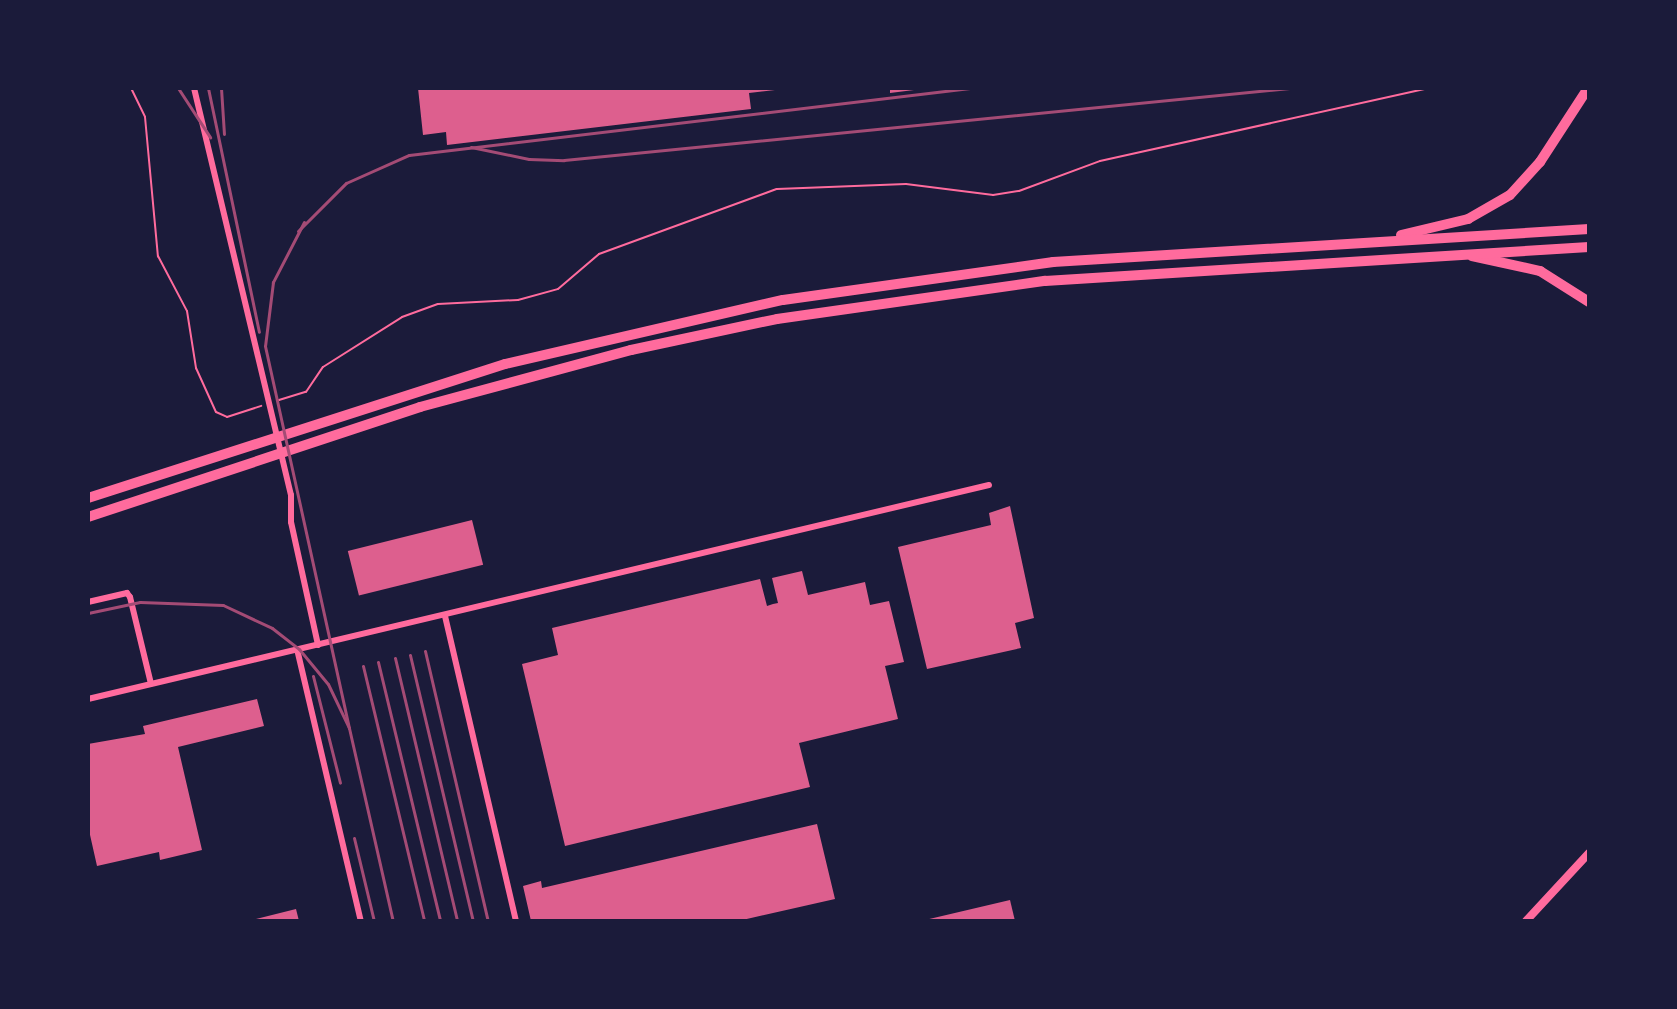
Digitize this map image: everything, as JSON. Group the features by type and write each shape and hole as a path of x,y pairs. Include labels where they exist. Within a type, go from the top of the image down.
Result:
{"highway":[{"path":"1366,242 1453,224 1497,204 1531,174 1588,88"},
{"path":"88,498 505,364 783,300 1053,262 1589,229"},
{"path":"88,517 312,441 631,350 924,295 1158,272 1589,247"},
{"path":"1466,254 1540,271 1589,302"}],"main road":[{"path":"1526,921 1589,853"}],"street":[{"path":"194,88 291,495 291,522 318,645"},
{"path":"88,699 989,485"},
{"path":"88,602 127,593 151,684"},
{"path":"445,616 516,921"},
{"path":"297,649 361,921"}],"path":[{"path":"131,88 145,117 158,256 187,311 196,368 216,412 227,417 247,411"},
{"path":"297,394 306,392 323,367 402,317 438,304 518,300 558,289 599,254 777,189 906,184 958,186 993,195 1019,191 1100,161 1429,88"}],"building":[{"path":"418,88 775,90 749,93 751,109 447,145 446,132 423,135"},
{"path":"890,88 914,88 914,90 890,93"},
{"path":"1010,506 1034,618 1015,623 1021,648 927,669 898,547 991,525 989,513"},
{"path":"472,520 483,565 359,596 348,551"},
{"path":"802,571 808,595 865,582 870,605 889,601 904,662 885,666 898,719 799,743 810,787 565,846 522,664 558,655 552,628 760,579 767,606 778,603 772,578"},
{"path":"257,699 264,726 178,747 202,850 160,860 159,852 97,866 88,826 88,744 145,734 143,726"},
{"path":"817,824 835,899 738,921 531,921 523,886 541,881 542,888"},
{"path":"1010,900 1015,921 925,921 925,920"},
{"path":"296,909 299,921 252,921 252,920"}],"railway":[{"path":"178,88 210,137"},
{"path":"208,88 259,332"},
{"path":"221,88 224,134"},
{"path":"298,231 346,183 409,155 970,88"},
{"path":"471,147 529,159 564,160 1289,88"},
{"path":"304,222 273,282 265,346 349,728"},
{"path":"88,613 140,602 223,605 272,628 299,649 328,684 349,728 393,921"},
{"path":"425,651 488,921"},
{"path":"410,655 473,921"},
{"path":"395,658 457,921"},
{"path":"378,662 440,921"},
{"path":"363,666 424,921"},
{"path":"313,676 340,783"},
{"path":"354,838 374,921"}]}
